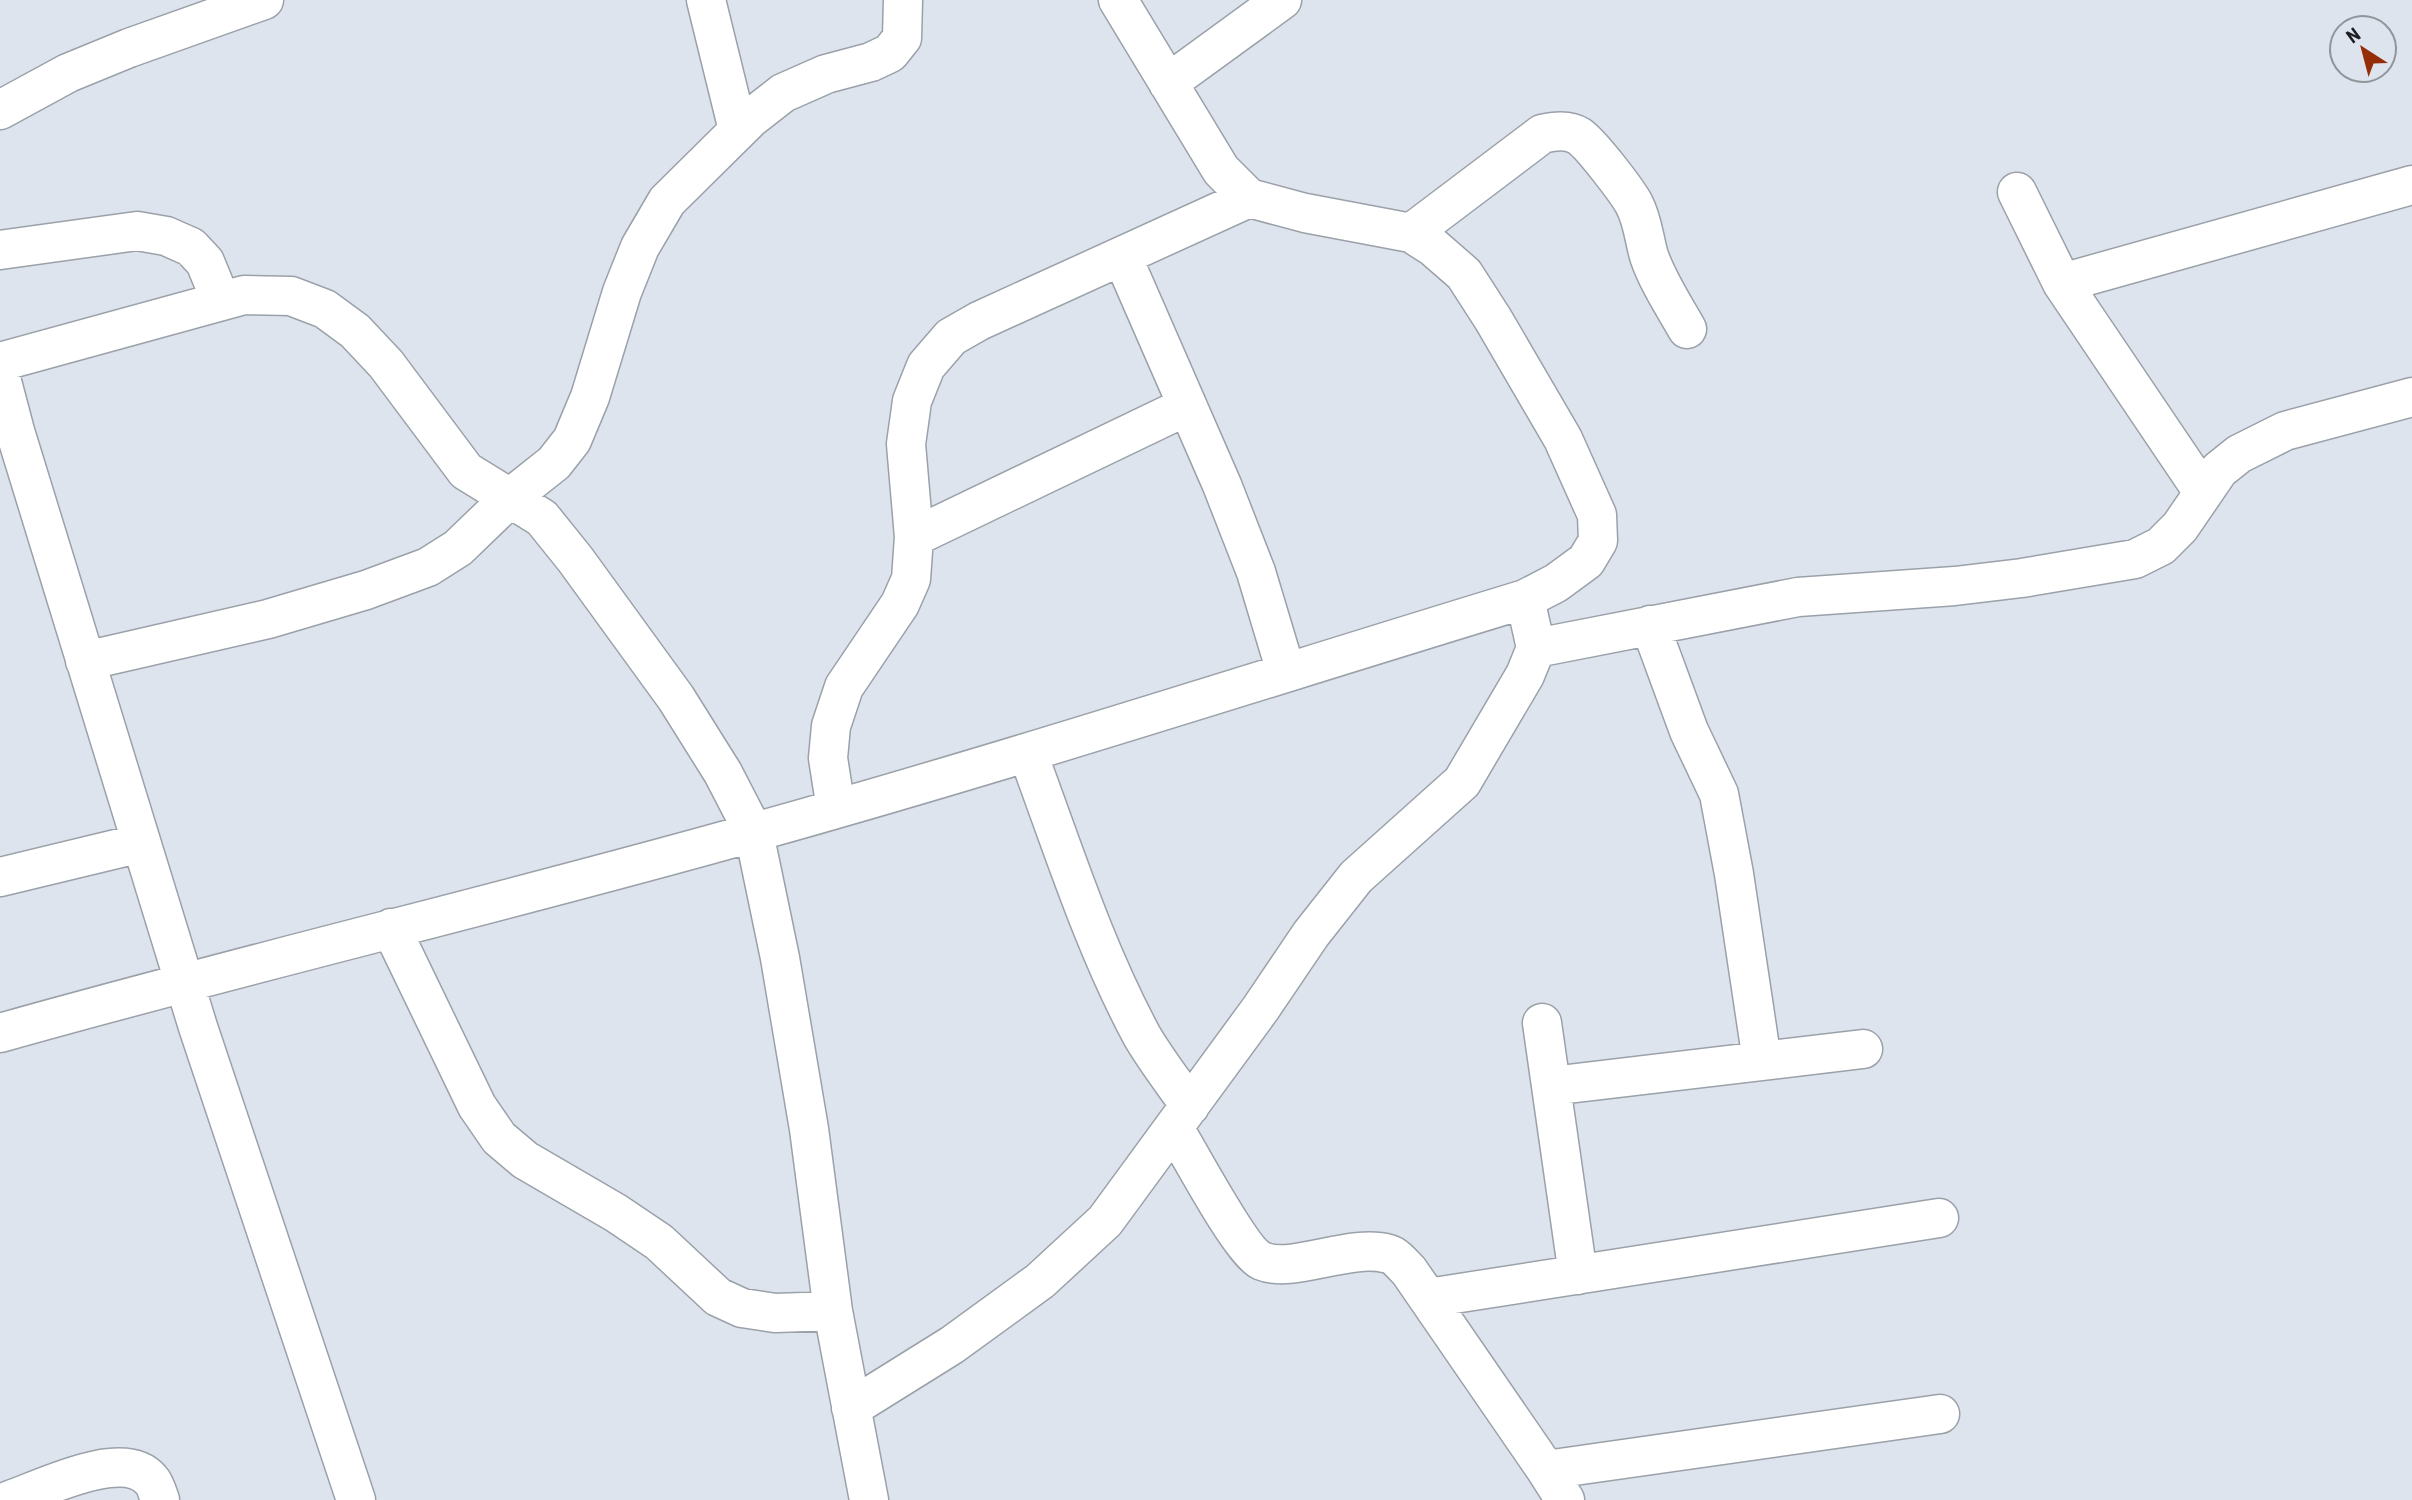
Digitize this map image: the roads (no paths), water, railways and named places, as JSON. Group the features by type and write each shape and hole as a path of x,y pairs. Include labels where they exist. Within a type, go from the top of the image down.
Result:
{"street":[{"path":"0,110 190,12 264,0"},
{"path":"706,0 738,130"},
{"path":"85,661 268,619 366,590 428,566 458,548 511,497 554,463 572,440 590,397 622,292 640,247 667,201 738,130 783,93 827,74 870,62 890,53 902,38 903,0"},
{"path":"0,1033 184,981 537,892 1028,754 1525,599 1556,583 1586,561 1598,541 1597,515 1563,439 1493,318 1464,274 1433,247 1411,233 1305,214 1249,198 1221,170 1118,0"},
{"path":"1168,83 1282,0"},
{"path":"1411,233 1542,134 1558,130 1579,136 1600,158 1634,204 1649,256 1663,288 1687,329"},
{"path":"2062,283 2412,185"},
{"path":"2017,192 2062,283 2203,492"},
{"path":"836,809 828,758 831,726 844,687 900,604 911,579 914,537 906,444 912,401 926,366 951,337 979,321 1249,198"},
{"path":"0,250 137,231 166,236 191,247 205,262 221,301"},
{"path":"1122,256 1256,572 1286,672"},
{"path":"0,362 244,295 290,296 325,309 355,331 387,364 466,471 542,518 668,687 723,773 754,833 780,957 807,1116 833,1311 869,1500"},
{"path":"0,374 15,431 184,981 356,1500"},
{"path":"1536,649 1798,597 1955,586 2135,559 2161,546 2180,527 2219,470 2239,454 2285,430 2412,397"},
{"path":"914,537 1187,406"},
{"path":"851,1408 952,1345 1040,1281 1105,1221 1261,1008 1311,934 1356,877 1462,782 1525,675 1536,649 1525,599"},
{"path":"1650,625 1685,720 1719,794 1762,1061"},
{"path":"1028,754 1095,932 1119,987 1242,1241 1260,1261 1278,1264 1363,1251 1391,1254 1409,1271 1555,1485 1940,1414"},
{"path":"0,877 141,843"},
{"path":"391,928 477,1106 499,1138 525,1160 616,1213 659,1242 718,1297 742,1308 775,1314 833,1311"},
{"path":"1542,1023 1578,1275"},
{"path":"1551,1086 1863,1049"},
{"path":"1427,1298 1940,1218"},
{"path":"10,1500 99,1468 134,1468 151,1479 160,1500"}]}
